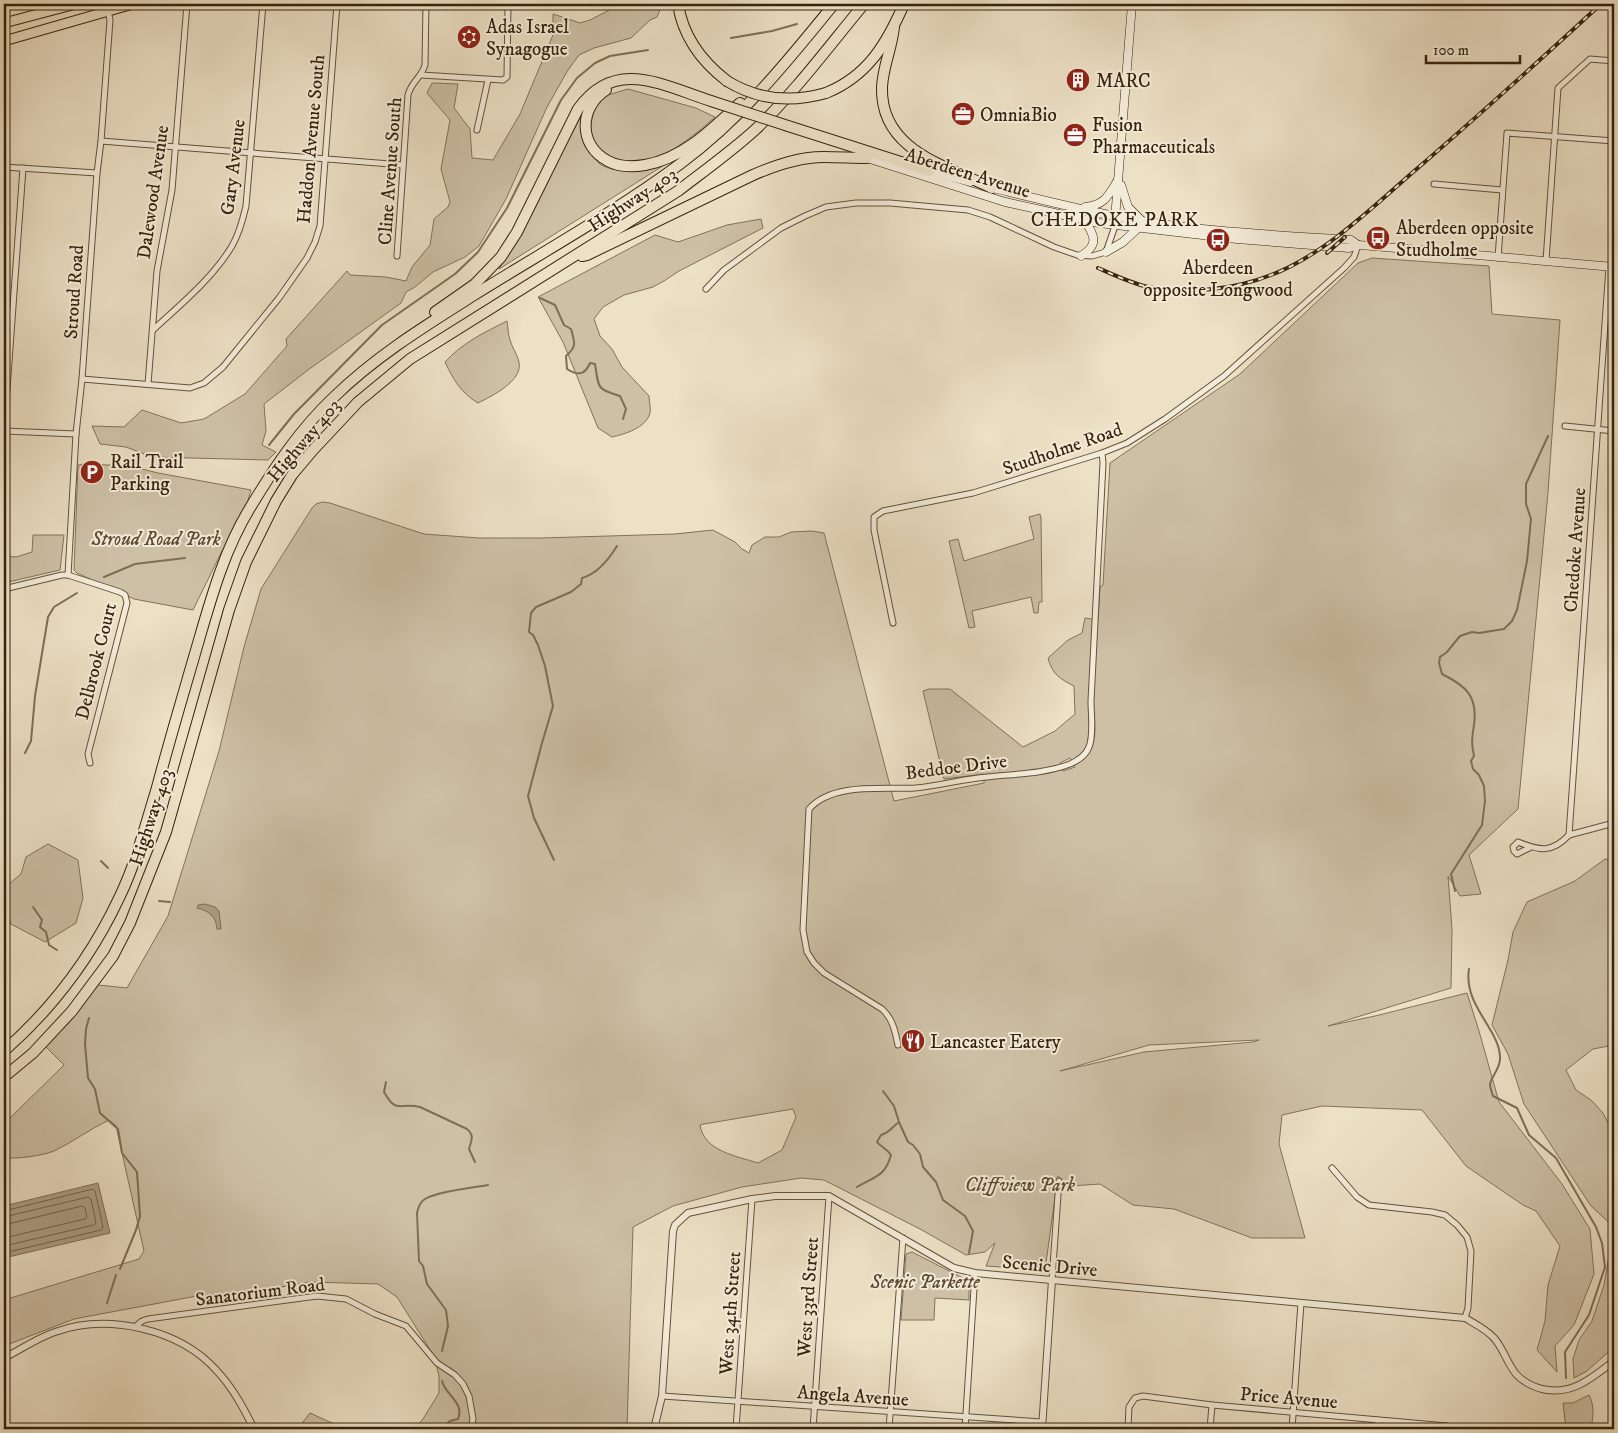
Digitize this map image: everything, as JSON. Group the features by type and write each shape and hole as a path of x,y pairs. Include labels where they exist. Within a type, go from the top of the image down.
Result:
{"highway":[{"path":"678,4 685,29 694,46 711,68 727,82 746,92 770,98 796,99 826,93 845,84 863,71 877,55 894,27 904,4"},
{"path":"752,4 778,4"},
{"name":"Highway 403","path":"4,1051 55,1000 73,977 90,951 121,895 141,843 224,558 250,507 302,431 353,379 391,348 595,220 679,164 731,122 762,90 834,4"},
{"name":"Highway 403","path":"4,1078 33,1053 72,1011 113,956 130,923 166,832 229,610 246,562 276,501 292,476 313,450 358,402 410,359 678,191 755,130 781,104 864,4"},
{"path":"894,27 893,39 883,73 882,89 886,112 895,130 918,154 992,188"},
{"path":"710,104 650,88 626,85 615,86 597,97 590,105 585,124 586,133 593,149 599,155 618,165 647,165 664,160 691,145 709,132 790,57"},
{"path":"391,348 402,335 474,284 501,257 516,232 578,109 591,92 608,82 630,78 652,82 867,158"},
{"path":"786,129 929,171"},
{"path":"572,258 587,255 753,175 780,164 794,160 823,157 867,158"}],"main road":[{"path":"4,23 76,4"},
{"path":"4,41 133,4"},
{"path":"1115,226 1132,4"},
{"name":"Aberdeen Avenue","path":"867,158 1005,202 1085,221 1115,226 1349,248 1358,244"},
{"name":"Aberdeen Avenue","path":"929,171 1078,208 1200,229 1350,240 1358,244 1612,267"},
{"path":"1078,208 1095,205 1105,200 1119,179"},
{"path":"1119,179 1128,207 1140,219"},
{"path":"1081,256 1088,251 1094,240 1092,232 1085,221"},
{"path":"1106,252 1123,242 1138,228"}],"street":[{"name":"Dalewood Avenue","path":"148,384 157,272 172,190 187,4"},
{"name":"Gary Avenue","path":"153,330 209,277 232,245 246,206 263,4"},
{"name":"Haddon Avenue South","path":"82,379 190,388 204,383 223,367 280,298 308,258 316,242 320,226 337,4"},
{"name":"Cline Avenue South","path":"397,256 410,89 425,65 426,4"},
{"path":"420,75 488,80 503,80 507,77 508,4"},
{"name":"Stroud Road","path":"68,575 76,434 110,20 108,11"},
{"path":"1546,262 1558,88 1590,59 1614,61"},
{"path":"477,130 488,80"},
{"path":"1498,258 1507,132 1614,140"},
{"path":"101,141 403,165"},
{"path":"4,166 97,174"},
{"path":"23,168 4,431 76,434"},
{"path":"1434,184 1502,190"},
{"path":"706,289 724,270 781,228 815,211 848,203 890,203 968,210 990,217 1054,247 1081,256 1092,256 1106,252 1115,226"},
{"name":"Studholme Road","path":"893,623 874,530 874,517 883,511 973,493 1102,453 1127,443 1230,371 1344,268 1354,258 1358,244"},
{"name":"Chedoke Avenue","path":"1569,835 1598,429 1612,267"},
{"path":"1565,426 1614,430"},
{"name":"Beddoe Drive","path":"898,1045 888,1015 882,1009 824,973 807,952 803,930 809,809 820,799 834,792 916,788 1059,768 1072,764 1081,758 1089,746 1091,726 1102,453"},
{"path":"4,590 68,575"},
{"name":"Delbrook Court","path":"68,575 120,592 125,595 127,602 88,754 90,763"},
{"path":"1531,847 1551,848 1558,846 1569,835 1614,823"},
{"path":"1332,1168 1357,1197 1369,1205 1432,1212 1445,1215 1457,1225 1467,1237 1472,1251 1465,1318"},
{"path":"1042,1426 1059,1181"},
{"name":"Scenic Drive","path":"655,1428 662,1396 675,1225 688,1213 775,1196 829,1196 954,1268 975,1273 1465,1318 1494,1338 1517,1375 1537,1388 1554,1391 1570,1389 1596,1376 1614,1361"},
{"name":"West 33rd Street","path":"813,1429 829,1196"},
{"name":"West 34th Street","path":"736,1429 752,1199"},
{"path":"889,1429 903,1238"},
{"path":"966,1429 975,1273"},
{"name":"Sanatorium Road","path":"136,1326 148,1319 317,1296 346,1299 375,1314 406,1326 437,1363 455,1374 469,1396 473,1419 471,1429"},
{"path":"1292,1429 1301,1302"},
{"path":"4,1358 54,1332 71,1327 109,1323 136,1326 180,1343 202,1357 217,1370 233,1390 254,1429"},
{"name":"Angela Avenue","path":"662,1396 890,1412 1042,1426"},
{"name":"Price Avenue","path":"1128,1429 1129,1408 1135,1398 1143,1396 1212,1405 1447,1426 1452,1429"},
{"path":"1210,1429 1212,1405"},
{"path":"1377,1429 1378,1420"}],"green space":[{"path":"621,4 660,4 660,10 657,17 650,20 631,38 594,48 579,55 568,70 547,107 506,199 479,246 465,257 433,272 406,292 401,303 264,404 266,431 262,445 276,452 268,460 152,457 126,447 100,444 92,426 124,427 142,410 181,423 204,419 245,394 287,346 286,339 347,271 350,275 386,277 406,281 412,267 430,245 434,219 448,207 450,202 441,169 450,120 427,93 432,83 458,84 454,108 470,129 472,158 493,160 520,114 553,35 553,14 580,23"},
{"path":"628,89 696,108 715,117 679,146 662,155 644,161 633,162 612,157 595,145 590,136 590,117 601,97"},
{"path":"582,114 581,125 584,141 589,151 600,164 623,170 666,164 499,269"},
{"path":"761,219 763,228 679,271 653,287 624,295 603,307 594,319 600,336 612,349 622,367 649,396 650,413 644,423 623,434 612,437 598,428 563,342 538,297 655,235 678,242 727,225"},
{"name":"Cliffview Park","path":"1372,258 1489,266 1492,314 1560,320 1548,493 1518,809 1469,855 1481,894 1460,896 1448,876 1452,929 1451,988 1328,1026 1467,993 1499,1102 1562,1184 1590,1229 1594,1274 1574,1325 1555,1346 1557,1372 1537,1350 1545,1321 1548,1285 1560,1246 1536,1211 1523,1205 1466,1166 1422,1110 1322,1106 1282,1115 1279,1144 1305,1238 1252,1238 1174,1209 1133,1205 1100,1184 1071,1186 1058,1184 1060,1178 1058,1176 1045,1270 986,1266 995,1243 985,1252 966,1255 920,1229 824,1180 801,1178 742,1187 673,1206 633,1227 627,1429 414,1429 423,1419 439,1393 439,1376 434,1356 397,1297 378,1284 310,1282 259,1291 197,1296 74,1319 4,1346 4,1300 139,1259 144,1251 116,1126 109,1120 49,1153 22,1158 4,1158 4,1126 64,1065 46,1047 70,1021 98,985 127,988 168,916 219,751 244,647 261,589 316,504 322,502 330,503 424,534 479,538 675,534 713,530 735,542 749,553 752,545 765,537 779,537 791,532 812,531 824,533 894,801 984,783 984,774 944,779 923,691 929,689 950,689 1023,747 1055,731 1075,714 1074,686 1057,675 1048,658 1068,640 1082,633 1085,618 1098,620 1100,587 1103,585 1110,463 1240,374 1358,263","holes":["1070,758 1075,767 1063,771 1060,763","1259,1040 1144,1052 1060,1071 1149,1045","793,1109 796,1117 782,1150 758,1163 731,1155 714,1147 703,1134 700,1125"]},
{"path":"507,321 509,338 519,362 519,369 505,387 478,403 458,385 445,362 466,344"},
{"name":"Stroud Road Park","path":"78,465 130,466 251,490 243,518 222,551 193,610 134,599 74,570"},
{"path":"1040,514 1042,602 1039,602 1038,613 1034,613 1031,597 972,611 975,627 969,628 949,541 958,539 964,561 1034,539 1029,517"},
{"path":"33,535 64,535 60,570 4,583 4,556 16,557 32,552"},
{"path":"48,844 78,860 83,898 76,923 45,942 11,924 5,904 8,885 21,874 26,857"},
{"path":"1605,859 1614,860 1614,1045 1593,1049 1566,1070 1576,1090 1591,1100 1603,1113 1614,1134 1614,1227 1591,1206 1524,1104 1508,1054 1492,1025 1513,932 1527,902 1575,881"},
{"path":"1614,1227 1614,1347 1587,1371 1574,1378 1573,1359 1579,1340 1592,1321 1604,1285"},
{"name":"Scenic Parkette","path":"912,1252 969,1281 969,1300 935,1298 934,1320 901,1320 906,1254"},
{"path":"1589,1395 1593,1408 1591,1429 1566,1429 1563,1403 1573,1403"},
{"path":"310,1413 345,1429 303,1429 303,1422"}],"water":[{"path":"205,904 215,907 219,911 221,929 217,929 211,915 197,908 198,905"},
{"path":"98,1183 110,1233 4,1258 4,1206"}],"waterway":[{"path":"731,38 772,31 797,24"},
{"path":"269,445 294,414 382,325 455,274 478,252 507,208 561,100 577,78 595,63 610,56 648,50"},
{"path":"540,298 555,305 564,325 571,329 574,344 572,350 566,356 567,369 575,373 581,373 586,370 590,363 595,364 600,386 620,396 626,409 623,419"},
{"path":"1455,891 1451,874 1482,825 1485,801 1484,786 1479,775 1473,769 1471,761 1474,756 1472,740 1475,715 1472,699 1464,688 1442,674 1439,663 1440,657 1447,652 1460,636 1472,632 1479,633 1504,629 1512,621 1517,610 1527,561 1531,519 1526,504 1526,484 1548,436"},
{"path":"554,860 534,818 528,796 553,706 545,666 538,645 533,635 529,632 531,613 536,607 571,592 581,584 582,578 593,573 602,565 617,546"},
{"path":"104,577 135,564 185,558"},
{"path":"25,753 31,741 35,696 48,617 54,607 77,593"},
{"path":"101,861 108,868"},
{"path":"159,901 170,902"},
{"path":"33,907 42,920 40,927 46,932 49,945 57,950"},
{"path":"1469,969 1471,995 1499,1048 1500,1062 1490,1084 1493,1096 1517,1108 1529,1135 1556,1158 1596,1227 1602,1243 1605,1267 1589,1315 1565,1352 1566,1378"},
{"path":"89,1018 85,1044 88,1078 95,1089 100,1113 118,1129 122,1153 137,1172 140,1216 120,1269"},
{"path":"386,1082 384,1092 388,1099 396,1106 420,1107 467,1129 472,1136 469,1149 475,1162"},
{"path":"857,1187 882,1172 886,1168 891,1155 877,1142 881,1135 899,1122 894,1106 883,1091"},
{"path":"899,1122 908,1142 920,1154 923,1167 936,1182 943,1200 965,1216 973,1231 969,1253"},
{"path":"442,1351 448,1326 446,1310 427,1284 423,1266 419,1261 418,1209 423,1200 431,1196 488,1185"},
{"path":"107,1303 116,1275"},
{"path":"441,1429 450,1421 458,1419 459,1413 457,1403 442,1381"}],"railway":[{"path":"1098,268 1148,287 1194,290 1242,284 1290,267 1327,244 1363,216 1601,4"},
{"path":"1327,253 1345,237"}],"place":[{"name":"Adas Israel Synagogue","path":"469,37"},
{"name":"MARC","path":"1078,80"},
{"name":"OmniaBio","path":"963,114"},
{"name":"Fusion Pharmaceuticals","path":"1075,135"},
{"name":"Aberdeen opposite Studholme","path":"1378,238"},
{"name":"Aberdeen opposite Longwood","path":"1218,240"},
{"name":"Rail Trail Parking","path":"92,472"},
{"name":"Lancaster Eatery","path":"913,1041"}],"district":[{"name":"CHEDOKE PARK","path":"1115,219"}]}
